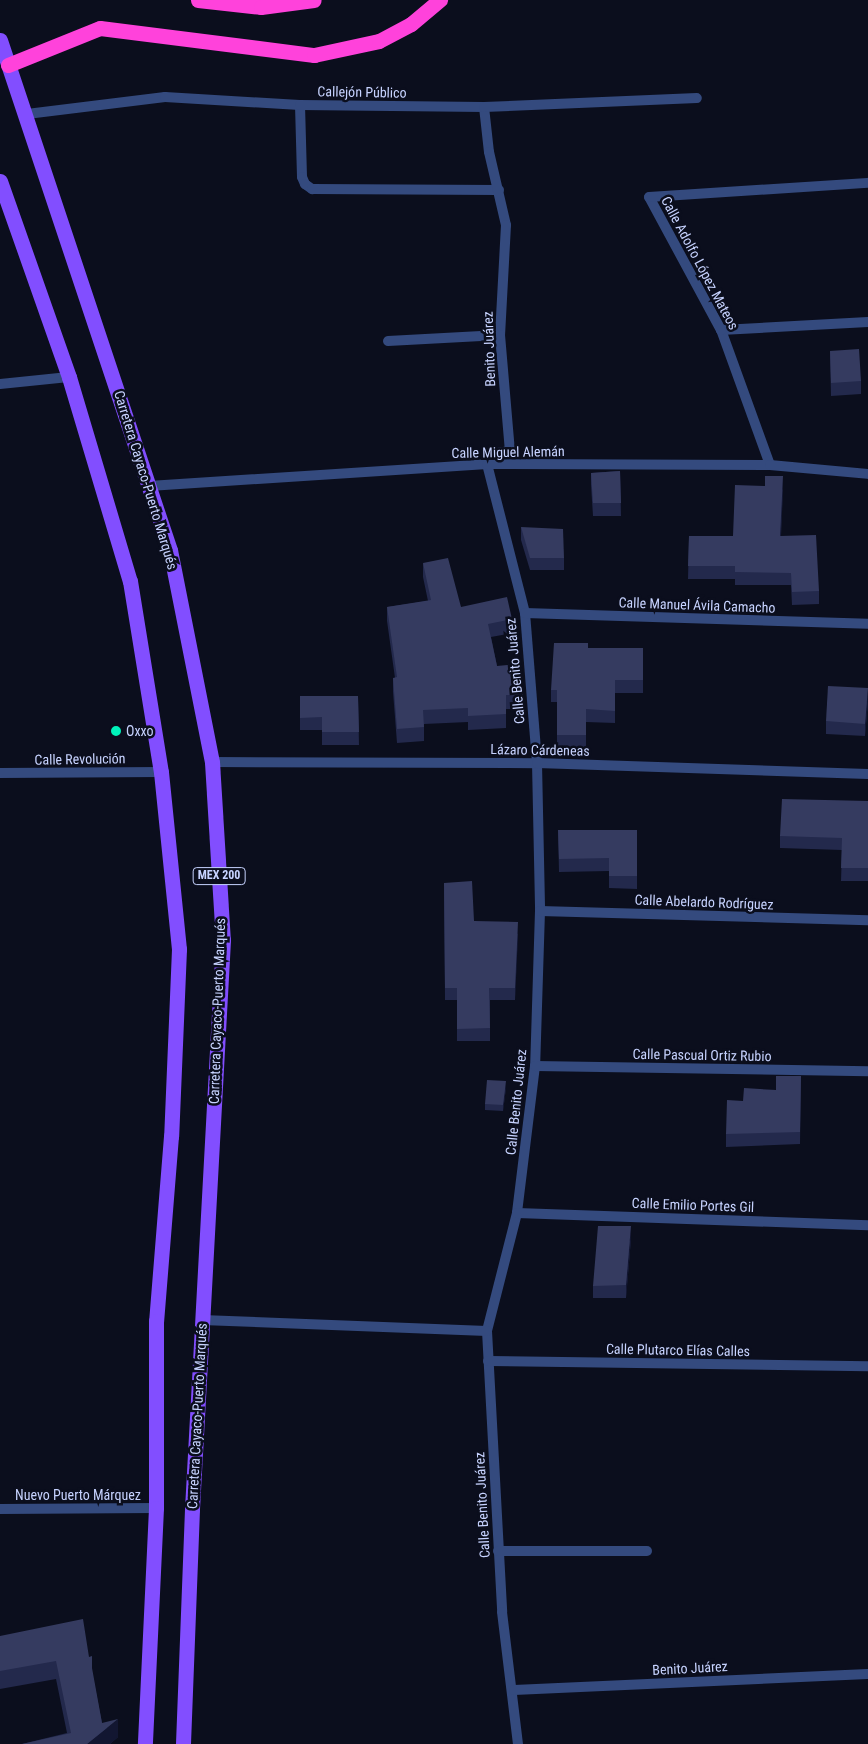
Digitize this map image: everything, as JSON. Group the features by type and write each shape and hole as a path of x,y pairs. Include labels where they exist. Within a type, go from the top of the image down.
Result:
{"highway":[{"path":"198,0 261,7 314,0"},
{"path":"8,65 100,28 314,55 379,41 411,24 440,0"}],"main road":[{"name":"Carretera Cayaco-Puerto Marqués","path":"0,40 27,114 170,550 212,762 223,940 202,1320 184,1744"},
{"name":"MEX 200","path":"0,181 69,376 130,581 161,772 179,949 171,1136 156,1321 156,1508 145,1744"}],"street":[{"name":"Callejón Público","path":"27,114 165,97 300,105 484,107 697,98"},
{"path":"300,105 302,177 305,184 312,189 499,190"},
{"name":"Benito Juárez","path":"484,107 489,152 506,225 500,334 510,451 497,453 487,464"},
{"name":"Calle Adolfo López Mateos","path":"770,465 721,330 649,197 868,183"},
{"path":"721,330 868,322"},
{"path":"388,341 500,334"},
{"path":"0,384 69,376"},
{"name":"Calle Miguel Alemán","path":"149,486 487,464 770,465 868,474"},
{"name":"Calle Benito Juárez","path":"487,464 525,613 537,763 540,911 535,1066 517,1213 487,1331 502,1612 514,1690 518,1744"},
{"name":"Calle Manuel Ávila Camacho","path":"525,613 868,624"},
{"name":"Lázaro Cárdeneas","path":"212,762 537,763 868,774"},
{"name":"Calle Revolución","path":"0,773 161,772"},
{"name":"Calle Abelardo Rodríguez","path":"540,911 868,920"},
{"name":"Calle Pascual Ortiz Rubio","path":"535,1066 868,1071"},
{"name":"Calle Emilio Portes Gil","path":"517,1213 868,1225"},
{"path":"202,1320 487,1331"},
{"name":"Calle Plutarco Elías Calles","path":"488,1361 868,1366"},
{"name":"Nuevo Puerto Márquez","path":"0,1509 156,1508"},
{"path":"498,1551 647,1551"},
{"name":"Benito Juárez","path":"514,1690 868,1674"}],"building":[{"path":"859,349 861,381 831,383 830,351"},
{"path":"620,471 621,503 593,503 591,473"},
{"path":"765,476 783,476 780,536 816,535 819,591 792,592 791,573 735,572 735,566 688,566 689,536 733,536 735,485 765,486"},
{"path":"521,527 563,529 564,558 530,558"},
{"path":"448,558 461,607 507,597 512,619 488,624 497,666 519,664 523,695 506,695 506,714 468,716 468,708 423,710 424,727 397,729 393,678 397,677 387,607 431,600 423,563"},
{"path":"554,643 588,643 588,648 643,648 643,680 615,680 615,711 586,709 586,735 557,735 557,690 551,690"},
{"path":"828,686 868,688 865,724 826,721"},
{"path":"300,696 358,696 359,732 322,732 322,717 300,718"},
{"path":"782,799 868,801 868,868 841,868 842,838 780,836"},
{"path":"558,830 637,830 637,876 609,876 609,858 559,859"},
{"path":"472,881 474,921 518,922 515,988 489,988 490,1028 457,1029 457,988 445,988 444,883"},
{"path":"776,1076 801,1076 800,1132 726,1134 727,1100 743,1101 744,1088 776,1090"},
{"path":"487,1080 506,1081 503,1105 485,1104"},
{"path":"598,1226 631,1226 626,1285 593,1286"},
{"path":"83,1619 89,1657 92,1656 92,1668 102,1723 118,1719 87,1744 22,1744 71,1733 56,1661 0,1671 0,1636"}],"place":[{"name":"Oxxo","path":"116,731"}]}
